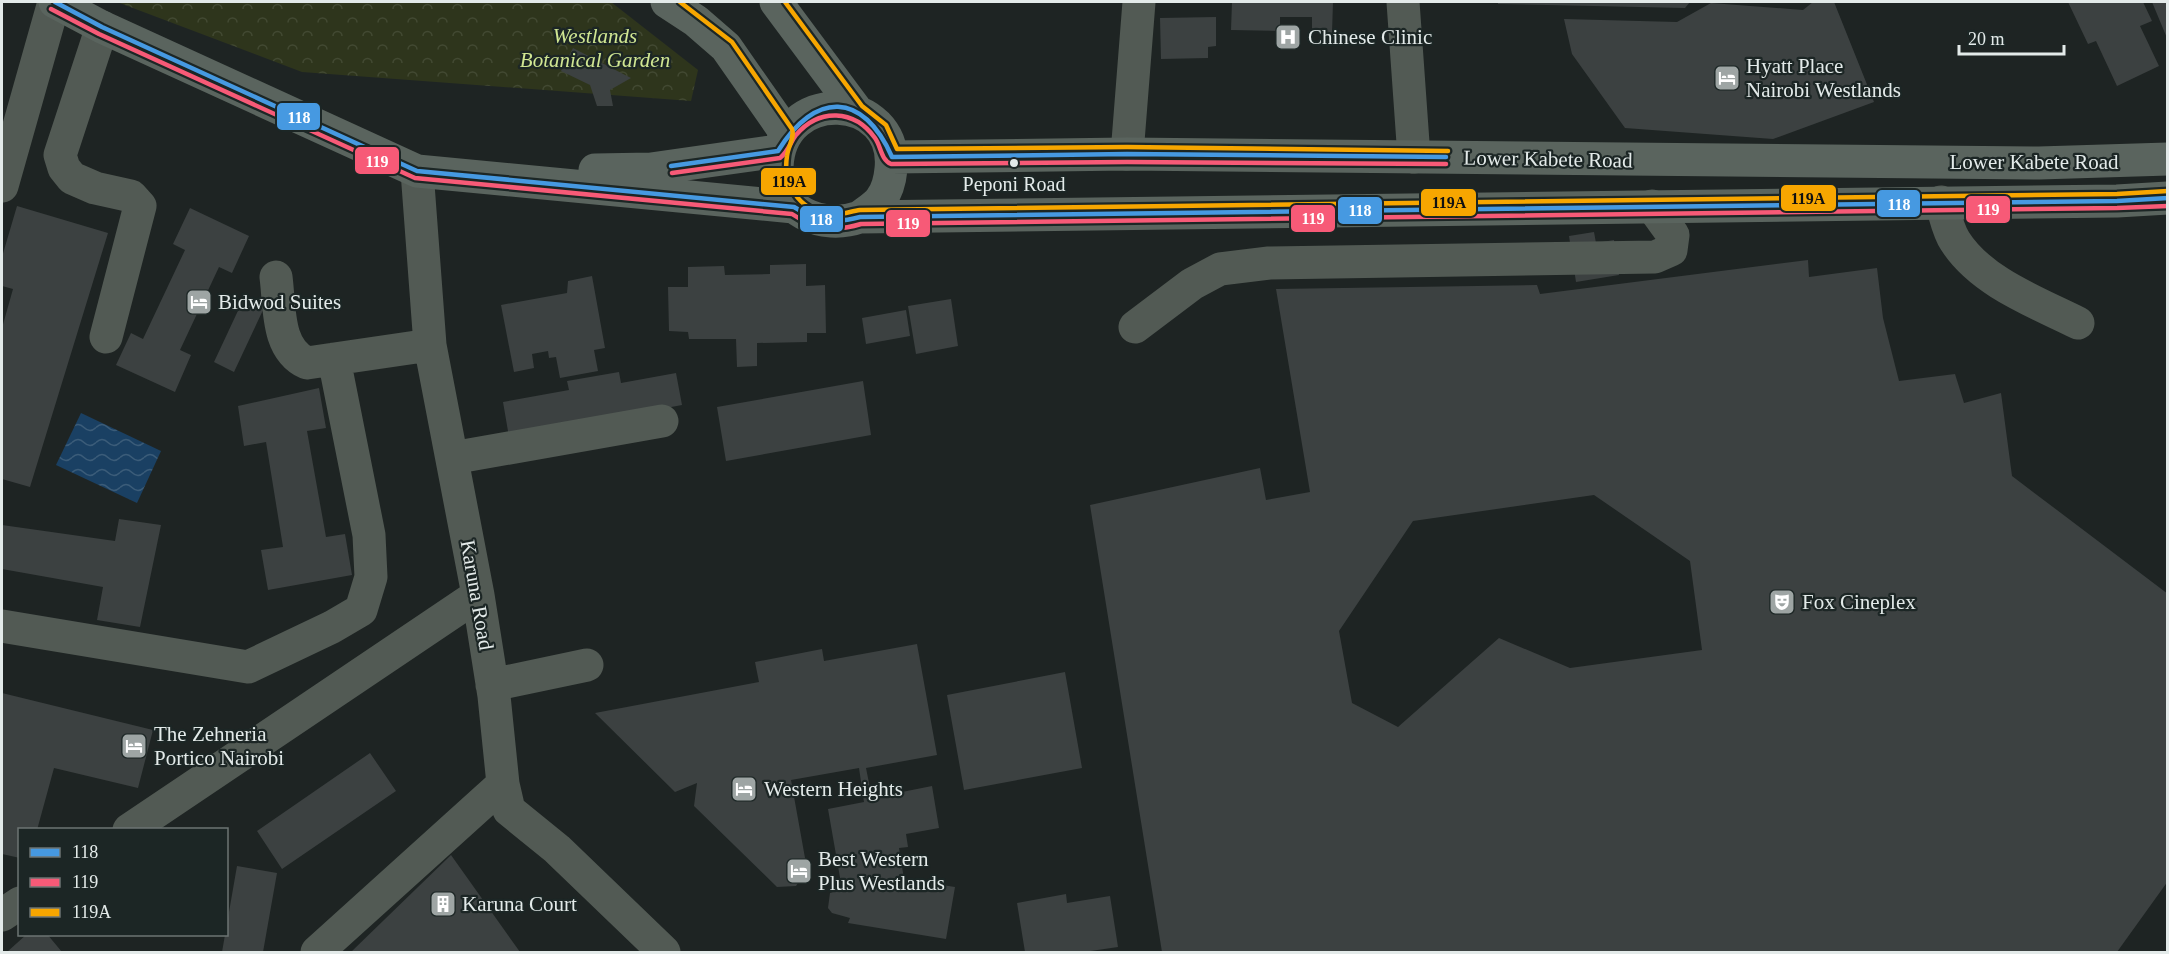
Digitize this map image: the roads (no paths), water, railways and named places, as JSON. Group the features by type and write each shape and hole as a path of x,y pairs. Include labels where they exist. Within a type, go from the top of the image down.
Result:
{"main road":[{"name":"Lower Kabete Road","path":"55,2 102,27 417,171 794,207 810,218 826,222 846,222 860,217 2117,201 2168,198"},
{"path":"667,2 696,21 726,47 782,142"},
{"path":"776,2 857,111 880,129 892,157 890,182 881,200 860,217"},
{"path":"794,207 783,193 777,174 782,142 797,121 814,110 840,107 857,111"},
{"name":"Lower Kabete Road","path":"450,174 651,169 713,162 782,142"},
{"name":"Lower Kabete Road","path":"892,157 1127,154 2039,164 2168,159"}],"street":[{"path":"2,186 55,2"},
{"path":"1127,154 1139,2"},
{"path":"1403,2 1413,157"},
{"path":"102,27 60,155 64,168 72,178 95,188 131,196 140,206 106,337"},
{"name":"Karuna Road","path":"417,171 430,345 478,596 492,685 502,784 509,810 557,849 664,952"},
{"path":"1941,202 1954,241 1981,268 2019,294 2078,323"},
{"path":"1135,327 1192,284 1220,269 1269,263 1655,257 1671,250 1673,235 1652,206"},
{"path":"276,277 285,344 296,358 307,363 430,345"},
{"path":"2,626 248,667 332,627 361,610 371,578 369,535 334,359"},
{"path":"452,458 662,421"},
{"path":"132,828 478,596"},
{"path":"492,685 587,665"},
{"path":"317,952 502,784"},
{"path":"2,915 18,904"}],"water":[{"path":"81,413 161,451 137,503 56,465"}],"place":[{"name":"Chinese Clinic","path":"1288,37"},
{"name":"Hyatt Place Nairobi Westlands","path":"1727,78"},
{"name":"Peponi Road","path":"1014,163"},
{"name":"Bidwod Suites","path":"199,302"},
{"name":"Fox Cineplex","path":"1782,602"},
{"name":"The Zehneria Portico Nairobi","path":"134,746"},
{"name":"Western Heights","path":"744,789"},
{"name":"Best Western Plus Westlands","path":"799,871"},
{"name":"Karuna Court","path":"443,904"}],"park label":[{"name":"Westlands Botanical Garden","path":"595,48"}]}
